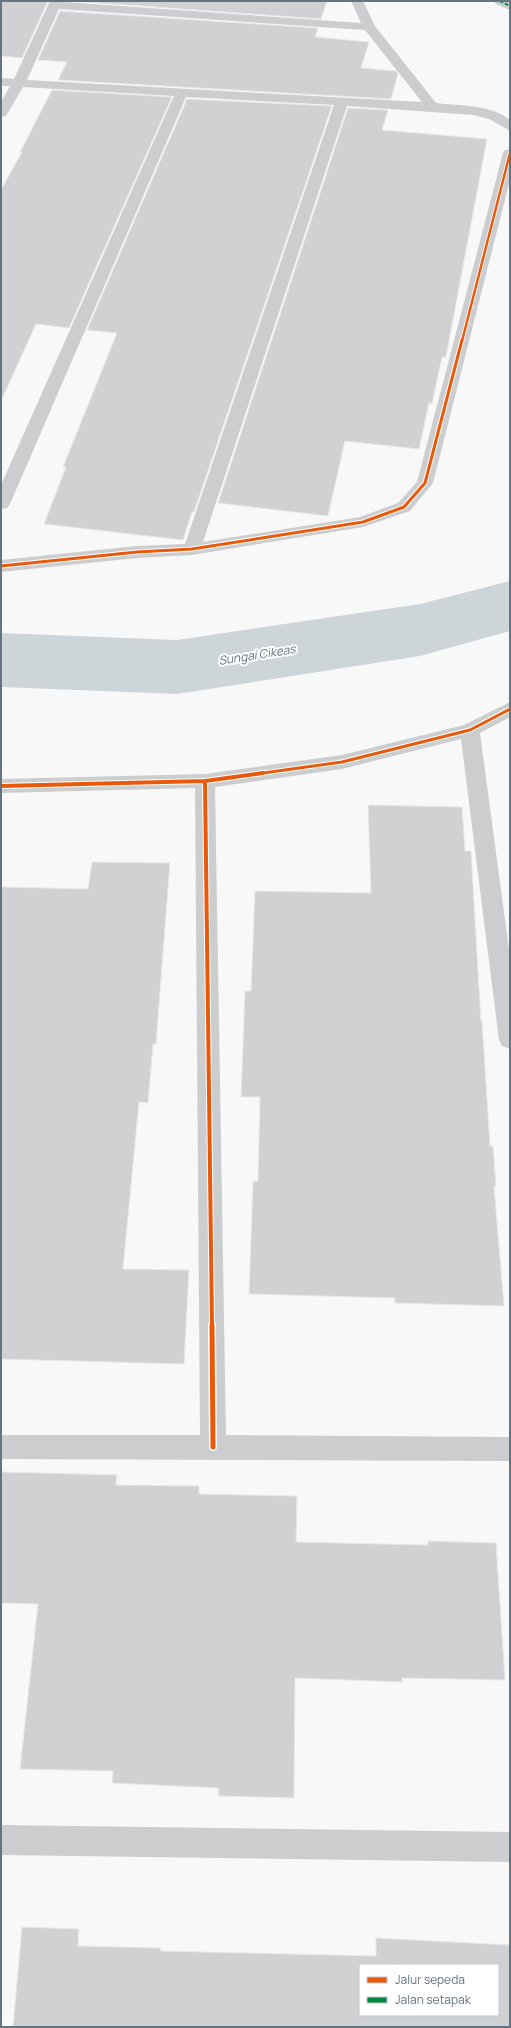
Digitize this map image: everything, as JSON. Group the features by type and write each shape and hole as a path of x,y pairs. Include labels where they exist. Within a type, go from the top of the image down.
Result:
{"street":[{"path":"357,1 369,27 432,107"},
{"path":"500,1 510,6"},
{"path":"1,113 19,83 56,3 369,27"},
{"path":"1,82 432,107 484,114 504,121 510,127"},
{"path":"1,504 182,92"},
{"path":"192,549 342,102"},
{"path":"1,566 137,552 192,549 363,522 404,508 425,483 510,153"},
{"path":"1,786 205,781 342,762 470,730 510,709"},
{"path":"470,730 510,1040"},
{"path":"205,781 213,1447"},
{"path":"1,1447 213,1447 510,1450"},
{"path":"1,1840 510,1847"}],"building":[{"path":"1,1 48,1 22,58 1,56"},
{"path":"71,1 327,1 321,19"},
{"path":"60,11 318,28 315,37 369,42 361,68 396,71 398,74 391,99 58,80 67,62 38,60"},
{"path":"52,90 172,97 69,328 36,324 1,401 1,190 22,152 20,152"},
{"path":"187,99 332,106 194,512 192,512 183,540 44,524 66,467 63,467 117,333 87,330"},
{"path":"348,108 388,110 382,130 487,139 446,357 442,357 432,404 429,403 419,449 345,441 328,516 218,503"},
{"path":"368,805 462,807 465,851 471,851 490,1146 493,1146 496,1186 494,1186 504,1306 395,1303 395,1298 249,1294 253,1181 258,1181 260,1097 241,1097 245,991 251,991 255,891 371,893"},
{"path":"92,862 170,863 156,1044 153,1044 148,1103 139,1102 123,1269 189,1270 184,1364 1,1359 1,887 88,889"},
{"path":"1,1472 117,1475 116,1485 199,1486 199,1494 297,1496 296,1542 428,1545 428,1541 496,1543 505,1680 402,1678 402,1682 295,1678 294,1798 218,1796 219,1788 112,1783 113,1771 20,1769 38,1604 1,1603"},
{"path":"22,1927 79,1929 78,1946 161,1948 160,1951 376,1956 376,1938 510,1945 510,2027 13,2027"}],"waterway":[{"name":"Sungai Cikeas","path":"1,660 177,667 420,630 510,606"}],"marked path":[{"path":"500,1 510,6"}],"cycle path":[{"path":"1,566 137,552 192,549 363,522 404,507 425,483 510,153"},
{"path":"1,786 205,781 342,762 470,730 510,709"},
{"path":"205,781 213,1447"}]}
